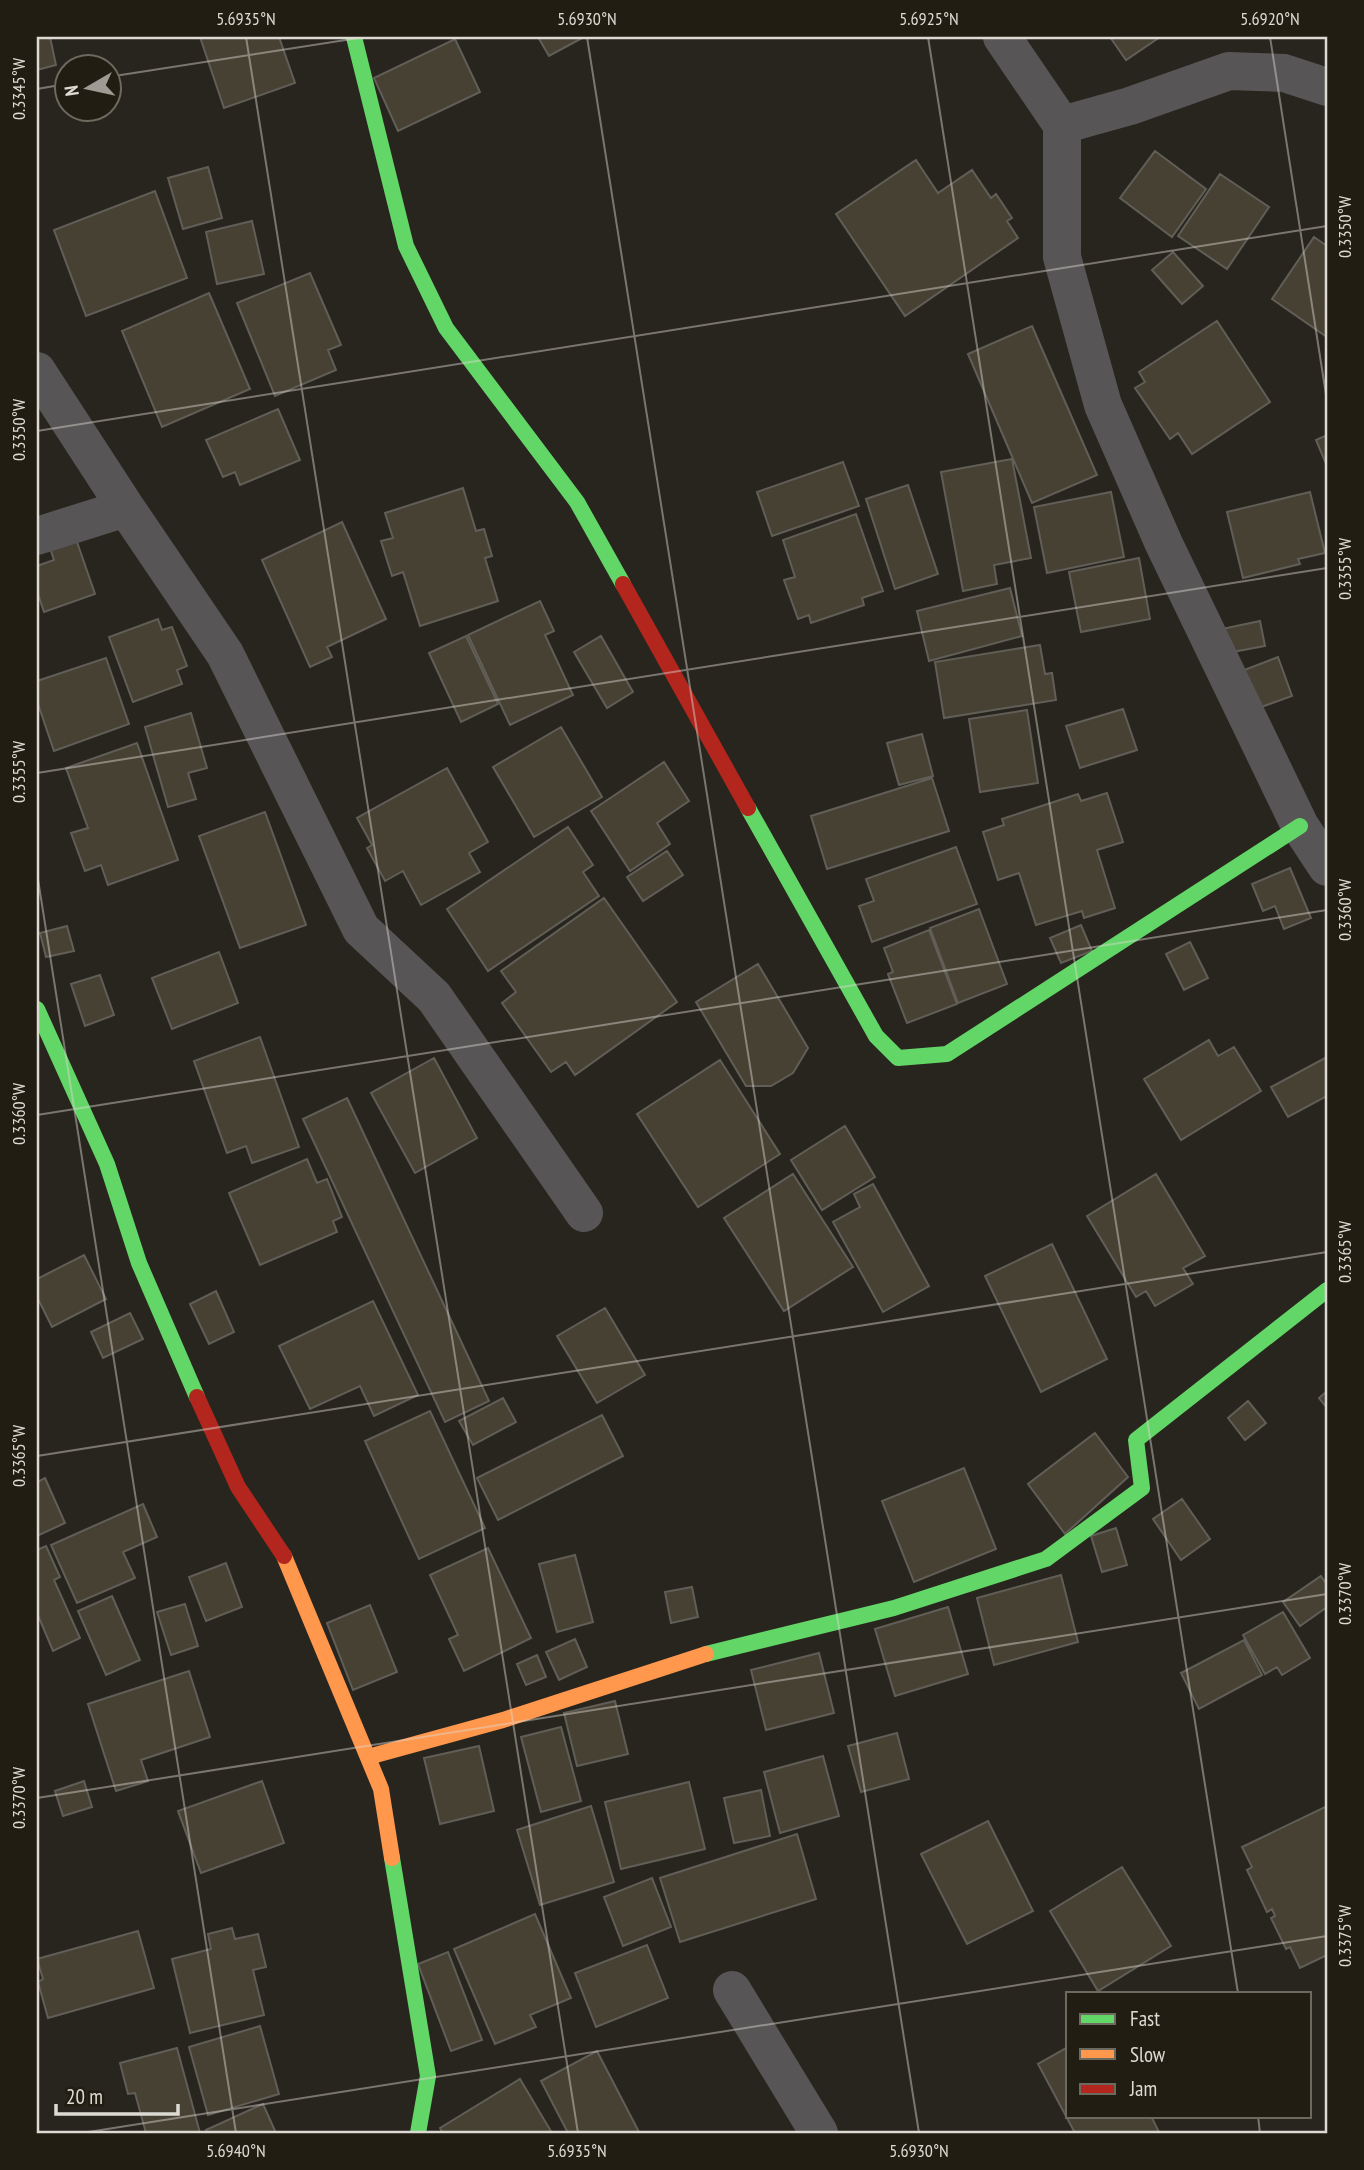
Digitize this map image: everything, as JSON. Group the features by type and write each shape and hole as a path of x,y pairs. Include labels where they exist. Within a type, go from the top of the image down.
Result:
{"street":[{"path":"354,37 406,246 446,328 577,502 876,1036 898,1058 947,1054 1300,826"},
{"path":"1002,37 1062,125 1062,257 1103,405 1164,544 1300,826 1327,867"},
{"path":"1062,125 1130,106 1229,71 1284,73 1327,87"},
{"path":"37,371 225,654 361,929 434,997 584,1213"},
{"path":"37,536 126,508"},
{"path":"37,1009 107,1164 139,1263 171,1340 239,1488 289,1563 381,1789 428,2076 418,2133"},
{"path":"368,1757 503,1720 697,1656 894,1608 1046,1559 1142,1488 1136,1440 1327,1290"},
{"path":"732,1990 819,2133"}],"building":[{"path":"37,37 50,37 53,52 52,66 37,70"},
{"path":"200,37 279,37 295,83 224,108"},
{"path":"538,37 584,37 549,56"},
{"path":"1110,37 1160,37 1126,60"},
{"path":"455,39 480,92 398,131 374,78"},
{"path":"1155,151 1206,189 1172,237 1120,198"},
{"path":"916,160 938,193 972,170 991,198 996,194 1012,218 1007,221 1018,238 905,316 836,214"},
{"path":"208,167 222,218 183,229 168,178"},
{"path":"1220,174 1269,207 1227,269 1178,236"},
{"path":"155,191 187,278 86,316 54,230"},
{"path":"252,221 264,274 217,284 206,232"},
{"path":"1314,237 1327,246 1327,337 1272,299"},
{"path":"1173,252 1203,286 1182,304 1152,270"},
{"path":"310,273 341,345 328,350 336,370 275,396 237,303"},
{"path":"209,293 250,389 162,427 122,331"},
{"path":"1217,321 1270,402 1192,454 1178,433 1170,439 1135,388 1145,382 1139,372"},
{"path":"1032,326 1097,475 1032,503 968,354"},
{"path":"278,409 300,460 240,485 235,472 223,477 206,440"},
{"path":"1327,435 1327,466 1316,440"},
{"path":"1012,459 1031,558 994,565 997,584 963,591 941,472"},
{"path":"843,462 859,506 772,536 757,492"},
{"path":"908,485 938,574 895,589 866,499"},
{"path":"463,488 476,531 484,529 492,556 485,558 498,601 420,626 403,572 392,576 381,541 393,538 385,513"},
{"path":"1111,492 1124,557 1047,573 1034,507"},
{"path":"1310,492 1325,553 1298,559 1300,564 1243,578 1227,512"},
{"path":"856,514 883,591 862,598 864,605 811,623 809,615 798,619 784,580 795,577 783,540"},
{"path":"342,522 386,619 327,647 332,657 310,667 262,560"},
{"path":"76,539 95,594 44,612 37,591 37,566 54,560 50,548"},
{"path":"1139,558 1150,619 1081,632 1069,572"},
{"path":"1010,588 1022,636 929,661 917,611"},
{"path":"540,601 554,631 545,635 573,695 510,725 468,635"},
{"path":"158,619 162,630 172,627 187,666 177,670 182,684 133,702 109,637"},
{"path":"1260,621 1265,646 1227,653 1222,629"},
{"path":"466,636 498,704 461,722 429,653"},
{"path":"601,636 633,692 607,708 574,652"},
{"path":"1040,645 1045,674 1052,673 1056,700 944,718 935,662"},
{"path":"1278,657 1292,696 1253,710 1239,672"},
{"path":"106,658 129,724 54,751 37,701 37,681"},
{"path":"1123,709 1137,750 1080,768 1066,726"},
{"path":"1027,710 1038,783 980,792 969,719"},
{"path":"191,713 207,768 188,773 196,799 168,807 145,727"},
{"path":"561,727 602,797 534,837 493,767"},
{"path":"922,734 933,776 899,785 887,743"},
{"path":"137,743 178,860 108,885 101,865 85,871 71,833 88,828 66,768"},
{"path":"664,762 689,801 657,823 670,844 630,871 591,811"},
{"path":"447,768 488,842 469,853 480,872 421,905 403,871 385,881 367,848 372,845 357,818"},
{"path":"932,778 949,831 827,869 811,816"},
{"path":"1107,793 1123,842 1097,850 1115,908 1084,918 1082,911 1036,925 1019,873 998,880 983,832 1004,825 1002,819 1078,794 1081,801"},
{"path":"265,812 306,925 240,948 199,836"},
{"path":"568,827 593,865 583,872 599,896 488,971 447,909"},
{"path":"956,847 977,904 872,942 859,906 874,901 866,879"},
{"path":"667,851 683,875 643,901 627,877"},
{"path":"1290,868 1311,918 1284,929 1275,906 1263,911 1252,884"},
{"path":"604,898 677,1002 575,1075 566,1062 551,1072 502,1003 516,992 501,971"},
{"path":"979,909 1007,984 958,1003 930,928"},
{"path":"1081,925 1092,951 1061,963 1050,938"},
{"path":"67,926 74,951 46,957 40,933"},
{"path":"929,930 957,1004 907,1023 888,974 893,972 884,948"},
{"path":"1190,942 1208,978 1184,990 1166,954"},
{"path":"219,952 238,1003 172,1029 152,978"},
{"path":"758,964 808,1048 793,1073 771,1086 746,1086 696,1002"},
{"path":"100,975 114,1015 85,1026 71,984"},
{"path":"260,1037 299,1147 252,1163 246,1146 227,1153 194,1061"},
{"path":"1209,1040 1218,1056 1234,1047 1261,1091 1181,1140 1144,1079"},
{"path":"1327,1057 1327,1096 1288,1117 1271,1087"},
{"path":"434,1058 477,1138 415,1173 371,1093"},
{"path":"720,1060 780,1154 698,1207 637,1114"},
{"path":"347,1098 489,1401 445,1422 303,1119"},
{"path":"845,1126 875,1177 822,1210 791,1160"},
{"path":"307,1159 317,1183 327,1179 342,1217 333,1221 337,1232 260,1265 229,1193"},
{"path":"793,1174 853,1267 784,1311 724,1218"},
{"path":"1156,1174 1205,1256 1183,1268 1193,1284 1155,1306 1146,1291 1136,1297 1087,1216"},
{"path":"873,1184 929,1286 883,1312 833,1222 860,1207 854,1194"},
{"path":"1052,1244 1107,1359 1041,1392 985,1276"},
{"path":"84,1255 106,1299 52,1327 37,1297 37,1279"},
{"path":"216,1291 234,1332 209,1344 190,1304"},
{"path":"373,1301 418,1395 374,1416 360,1386 310,1409 279,1346"},
{"path":"605,1308 645,1375 597,1403 557,1336"},
{"path":"130,1313 143,1339 103,1358 91,1332"},
{"path":"1327,1391 1327,1408 1319,1398"},
{"path":"503,1398 516,1422 473,1445 459,1421"},
{"path":"1248,1401 1266,1423 1245,1440 1228,1418"},
{"path":"430,1411 485,1528 419,1559 365,1441"},
{"path":"602,1415 623,1456 498,1520 477,1478"},
{"path":"1095,1433 1128,1477 1065,1534 1028,1484"},
{"path":"964,1468 996,1549 914,1582 882,1501"},
{"path":"45,1478 65,1523 37,1536 37,1482"},
{"path":"1182,1499 1210,1539 1181,1560 1153,1519"},
{"path":"143,1504 157,1537 123,1552 135,1578 77,1603 51,1545"},
{"path":"1116,1528 1127,1565 1102,1572 1091,1536"},
{"path":"46,1546 60,1577 54,1580 80,1638 53,1651 37,1613 37,1550"},
{"path":"488,1548 531,1638 464,1671 449,1639 458,1635 430,1575"},
{"path":"575,1555 593,1622 557,1632 539,1564"},
{"path":"226,1563 242,1607 206,1621 189,1577"},
{"path":"1061,1575 1078,1642 994,1665 977,1598"},
{"path":"1321,1576 1327,1585 1327,1607 1300,1626 1283,1602"},
{"path":"692,1587 698,1617 671,1623 665,1592"},
{"path":"112,1596 140,1660 106,1675 78,1611"},
{"path":"185,1604 198,1646 171,1655 157,1612"},
{"path":"370,1605 397,1672 353,1690 327,1623"},
{"path":"948,1607 968,1674 895,1696 875,1629"},
{"path":"1283,1612 1310,1658 1282,1675 1277,1667 1265,1674 1243,1635"},
{"path":"575,1639 587,1667 559,1680 546,1652"},
{"path":"1244,1640 1262,1675 1199,1709 1181,1673"},
{"path":"819,1653 834,1713 766,1730 751,1670"},
{"path":"537,1655 546,1677 526,1685 517,1664"},
{"path":"189,1671 210,1737 141,1760 148,1781 116,1791 88,1704"},
{"path":"615,1701 628,1754 577,1766 564,1713"},
{"path":"561,1727 581,1801 541,1812 521,1737"},
{"path":"897,1733 909,1779 861,1792 848,1746"},
{"path":"479,1746 494,1811 440,1824 424,1758"},
{"path":"823,1756 839,1816 780,1833 764,1772"},
{"path":"84,1781 92,1807 63,1816 55,1791"},
{"path":"262,1781 284,1843 201,1873 178,1811"},
{"path":"689,1782 705,1849 621,1869 605,1802"},
{"path":"761,1790 770,1836 734,1843 724,1798"},
{"path":"591,1806 614,1882 540,1905 517,1830"},
{"path":"1327,1806 1327,1955 1300,1968 1290,1947 1286,1949 1271,1918 1275,1916 1272,1909 1267,1912 1247,1870 1252,1867 1242,1847"},
{"path":"988,1821 1033,1911 967,1944 921,1854"},
{"path":"797,1834 816,1899 680,1942 660,1878"},
{"path":"1122,1867 1171,1946 1098,1991 1050,1911"},
{"path":"652,1878 671,1927 623,1946 604,1897"},
{"path":"535,1914 571,1998 530,2015 536,2027 495,2044 454,1949"},
{"path":"232,1928 235,1939 258,1934 266,1967 253,1970 264,2015 190,2033 172,1959 211,1949 208,1934"},
{"path":"138,1931 154,1988 48,2018 38,1982 43,1979 37,1959"},
{"path":"647,1945 668,1998 596,2027 575,1973"},
{"path":"448,1952 482,2040 451,2051 418,1964"},
{"path":"260,2026 279,2094 208,2115 189,2047"},
{"path":"177,2048 200,2133 146,2133 135,2093 128,2094 120,2063"},
{"path":"1066,2048 1066,2116 1038,2064"},
{"path":"597,2051 639,2132 568,2133 541,2081"},
{"path":"520,2079 552,2133 443,2133 440,2128"},
{"path":"263,2104 276,2133 208,2133 206,2130"},
{"path":"1067,2118 1152,2118 1159,2132 1075,2133"}],"traffic: fast":[{"path":"354,37 406,246 446,328 577,502 623,584"},
{"path":"748,808 876,1036 898,1058 947,1054 1300,826"},
{"path":"37,1009 107,1164 139,1263 197,1397"},
{"path":"706,1654 894,1608 1046,1559 1142,1488 1136,1440 1327,1290"},
{"path":"392,1858 428,2076 418,2133"}],"traffic: slow":[{"path":"284,1556 381,1789 392,1858"},
{"path":"368,1757 503,1720 706,1654"}],"traffic: jam":[{"path":"623,584 748,808"},
{"path":"197,1397 238,1487 284,1556"}]}
